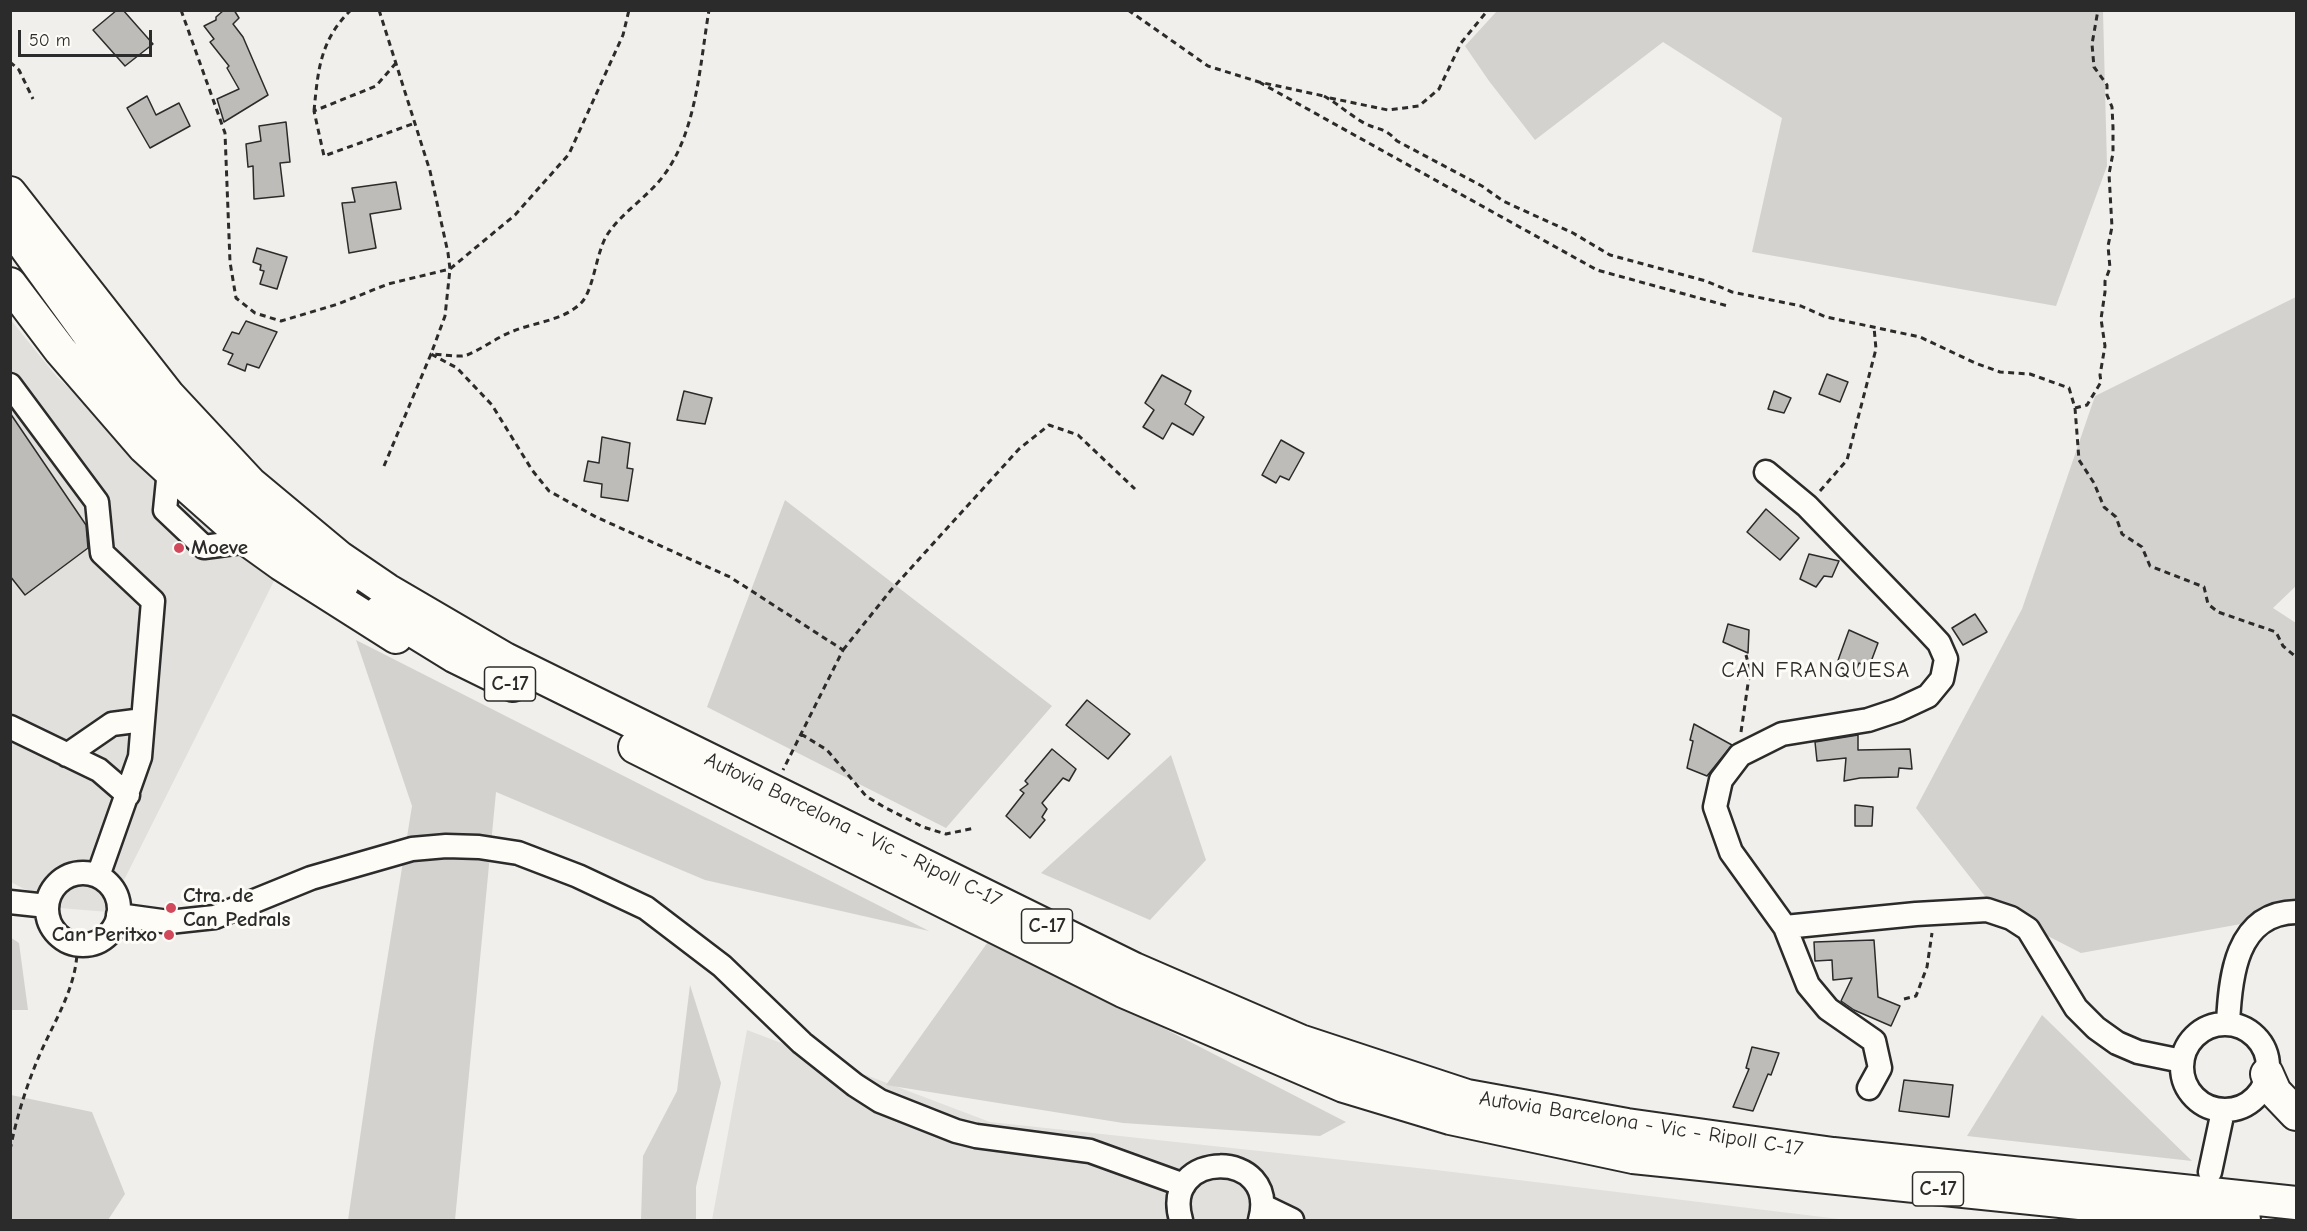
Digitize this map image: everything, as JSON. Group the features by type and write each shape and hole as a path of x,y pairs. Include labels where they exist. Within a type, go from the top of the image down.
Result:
{"highway":[{"name":"Autovia Barcelona - Vic - Ripoll C-17","path":"10,193 169,396 250,483 340,558 387,590 505,658 1144,973 1300,1041 1467,1096 1627,1125 1833,1154 2296,1203"},
{"name":"Autovia Barcelona - Vic - Ripoll C-17","path":"10,227 114,369 203,467 254,515 305,558 367,602 454,656 1123,991 1344,1086 1450,1118 1633,1157 2244,1221"},
{"path":"10,284 60,350 144,447 249,541 280,564 419,651 454,656"},
{"path":"2267,1074 2275,1092 2296,1114"}],"street":[{"path":"10,385 97,502 102,554 153,601 140,757 98,876"},
{"path":"1766,472 1807,506 1939,644 1946,659 1942,679 1928,696 1898,710 1868,720 1782,734 1740,755 1721,780 1715,807 1731,852 1785,927 1808,985 1828,1009 1874,1041 1880,1068 1869,1088"},
{"path":"67,755 112,724 143,720"},
{"path":"10,727 99,770 128,795"},
{"path":"118,915 169,922 214,917 311,878 412,849 446,846 479,847 518,853 578,876 646,908 722,966 802,1043 855,1085 880,1101 956,1131 976,1136 1090,1151 1184,1185"},
{"path":"83,872 98,876 108,882 115,892 118,915 114,927 106,936 89,944 77,944 63,939 49,921 47,906 51,891 61,879 75,873 83,872"},
{"path":"10,902 47,906"},
{"path":"1785,927 1929,913 1987,910 2011,918 2028,929 2076,1008 2096,1028 2117,1043 2138,1052 2182,1061"},
{"path":"2228,1024 2234,963 2244,942 2259,926 2276,914 2296,912"},
{"path":"2228,1024 2245,1029 2259,1041 2266,1056 2267,1074 2262,1089 2252,1100 2239,1108 2223,1111 2209,1108 2192,1095 2182,1075 2182,1061 2186,1048 2204,1029 2228,1024"},
{"path":"2210,1172 2223,1111"},
{"path":"1181,1221 1178,1212 1179,1198 1184,1185 1204,1168 1217,1165 1231,1166 1244,1172 1253,1181 1260,1192 1262,1213 1292,1221"}],"path":[{"path":"181,10 225,133 230,262 236,298 255,313 281,321 338,304 388,284 450,269 514,215 569,154 623,35 629,10"},
{"path":"351,10 332,32 320,61 314,111 324,156 415,123"},
{"path":"379,10 430,171 450,269 445,316 384,466"},
{"path":"431,354 466,355 512,331 534,323 559,318 582,302 591,282 599,252 608,234 665,174 678,149 696,93 709,10"},
{"path":"1128,10 1208,66 1259,82 1388,110 1419,106 1438,89 1461,43 1488,10"},
{"path":"2075,408 2087,405 2102,382 2100,375 2105,346 2101,319 2105,281 2110,268 2108,246 2112,228 2109,174 2113,153 2113,117 2107,95 2107,85 2094,67 2092,44 2098,10"},
{"path":"10,63 19,70 33,99"},
{"path":"314,111 376,86 396,63"},
{"path":"1259,82 1597,270 1728,306"},
{"path":"1324,96 1365,123 1387,131 1397,141 1482,186 1503,201 1573,233 1610,255 1706,281 1732,292 1801,306 1826,317 1920,337 2000,372 2030,374 2069,388 2075,408 2079,460 2094,483 2104,507 2116,517 2122,534 2142,548 2150,567 2204,587 2208,604 2218,612 2276,632 2283,646 2296,657"},
{"path":"1807,506 1847,460 1876,349 1874,327"},
{"path":"431,354 457,368 492,405 532,470 549,491 596,517 729,577 843,650"},
{"path":"773,790 843,650 891,590 1019,449 1049,425 1078,435 1135,489"},
{"path":"1740,755 1750,670 1746,655"},
{"path":"801,734 827,750 866,796 884,807 923,827 946,834 975,828"},
{"path":"1904,999 1916,996 1927,967 1932,934 1929,913"},
{"path":"10,1150 16,1121 36,1062 71,986 78,960 77,944"}],"shaded area":[{"path":"1497,11 2103,11 2107,166 2056,306 1752,252 1782,118 1663,42 1535,140 1465,46"},
{"path":"2296,297 2296,586 2273,608 2296,623 2296,914 2081,953 1995,909 1916,808 2022,609 2095,396"},
{"path":"10,319 57,377 275,579 108,912 60,908 11,882"},
{"path":"785,500 1052,706 946,828 707,707"},
{"path":"356,640 929,931 705,880 496,792 455,1220 348,1220 412,806"},
{"path":"1171,755 1206,860 1150,920 1041,873"},
{"path":"10,937 19,943 28,1010 11,1010"},
{"path":"990,939 1346,1122 1320,1136 1123,1123 886,1085"},
{"path":"690,985 721,1083 696,1187 696,1220 641,1220 643,1156 677,1091"},
{"path":"2042,1015 2192,1161 1967,1136"},
{"path":"747,1030 990,1122 1436,1170 1847,1220 712,1220"},
{"path":"11,1095 92,1112 125,1194 108,1220 11,1220"}],"building":[{"path":"117,10 123,10 153,44 125,66 93,30"},
{"path":"224,10 234,10 239,18 233,24 243,37 268,95 224,122 217,99 239,89 227,68 229,66 210,42 214,39 204,26 216,20 216,17"},
{"path":"147,96 156,115 179,103 190,126 150,148 127,108"},
{"path":"286,122 290,162 280,163 284,196 254,199 253,166 248,167 246,144 261,141 259,126"},
{"path":"396,182 401,209 370,214 376,248 349,253 342,203 355,202 352,188"},
{"path":"257,248 287,257 277,289 260,284 264,271 260,270 261,265 253,262"},
{"path":"246,321 277,332 259,368 247,364 245,371 228,364 233,354 223,350 232,332 239,334"},
{"path":"1827,374 1848,382 1840,402 1819,394"},
{"path":"1162,375 1191,391 1185,404 1204,417 1193,435 1172,423 1163,439 1143,427 1154,410 1145,403"},
{"path":"684,391 712,398 705,424 677,420"},
{"path":"1774,391 1791,398 1784,413 1768,409"},
{"path":"10,413 86,525 88,548 25,595 10,576"},
{"path":"602,437 630,443 627,468 633,469 628,501 601,497 602,484 584,481 588,461 599,463"},
{"path":"1281,440 1304,453 1289,480 1280,476 1276,483 1262,475"},
{"path":"1766,509 1799,538 1780,560 1747,532"},
{"path":"1809,554 1839,561 1832,577 1824,576 1816,587 1800,579"},
{"path":"1975,614 1987,632 1963,645 1952,628"},
{"path":"1728,624 1749,630 1748,653 1723,642"},
{"path":"1849,630 1878,643 1869,667 1859,663 1855,673 1836,666"},
{"path":"1087,700 1130,734 1108,759 1066,725"},
{"path":"1694,724 1732,745 1707,776 1687,768"},
{"path":"1858,735 1858,750 1910,749 1912,769 1899,768 1898,777 1860,778 1844,781 1846,758 1817,761 1815,742"},
{"path":"1052,749 1076,769 1069,781 1063,778 1042,803 1047,809 1042,817 1045,820 1030,838 1006,816 1024,793 1020,790 1028,784 1025,781"},
{"path":"1855,805 1873,807 1872,826 1855,826"},
{"path":"1874,940 1878,997 1900,1006 1891,1026 1854,1010 1841,1001 1852,978 1833,980 1832,960 1815,961 1814,942"},
{"path":"1752,1047 1779,1053 1753,1111 1733,1107 1749,1069 1746,1068"},
{"path":"1904,1080 1953,1085 1949,1117 1899,1111"}],"place":[{"name":"Moeve","path":"179,548"},
{"name":"Ctra. de Can Pedrals","path":"171,908"},
{"name":"Can Peritxo","path":"169,935"}],"district":[{"name":"CAN FRANQUESA","path":"1816,671"}]}
